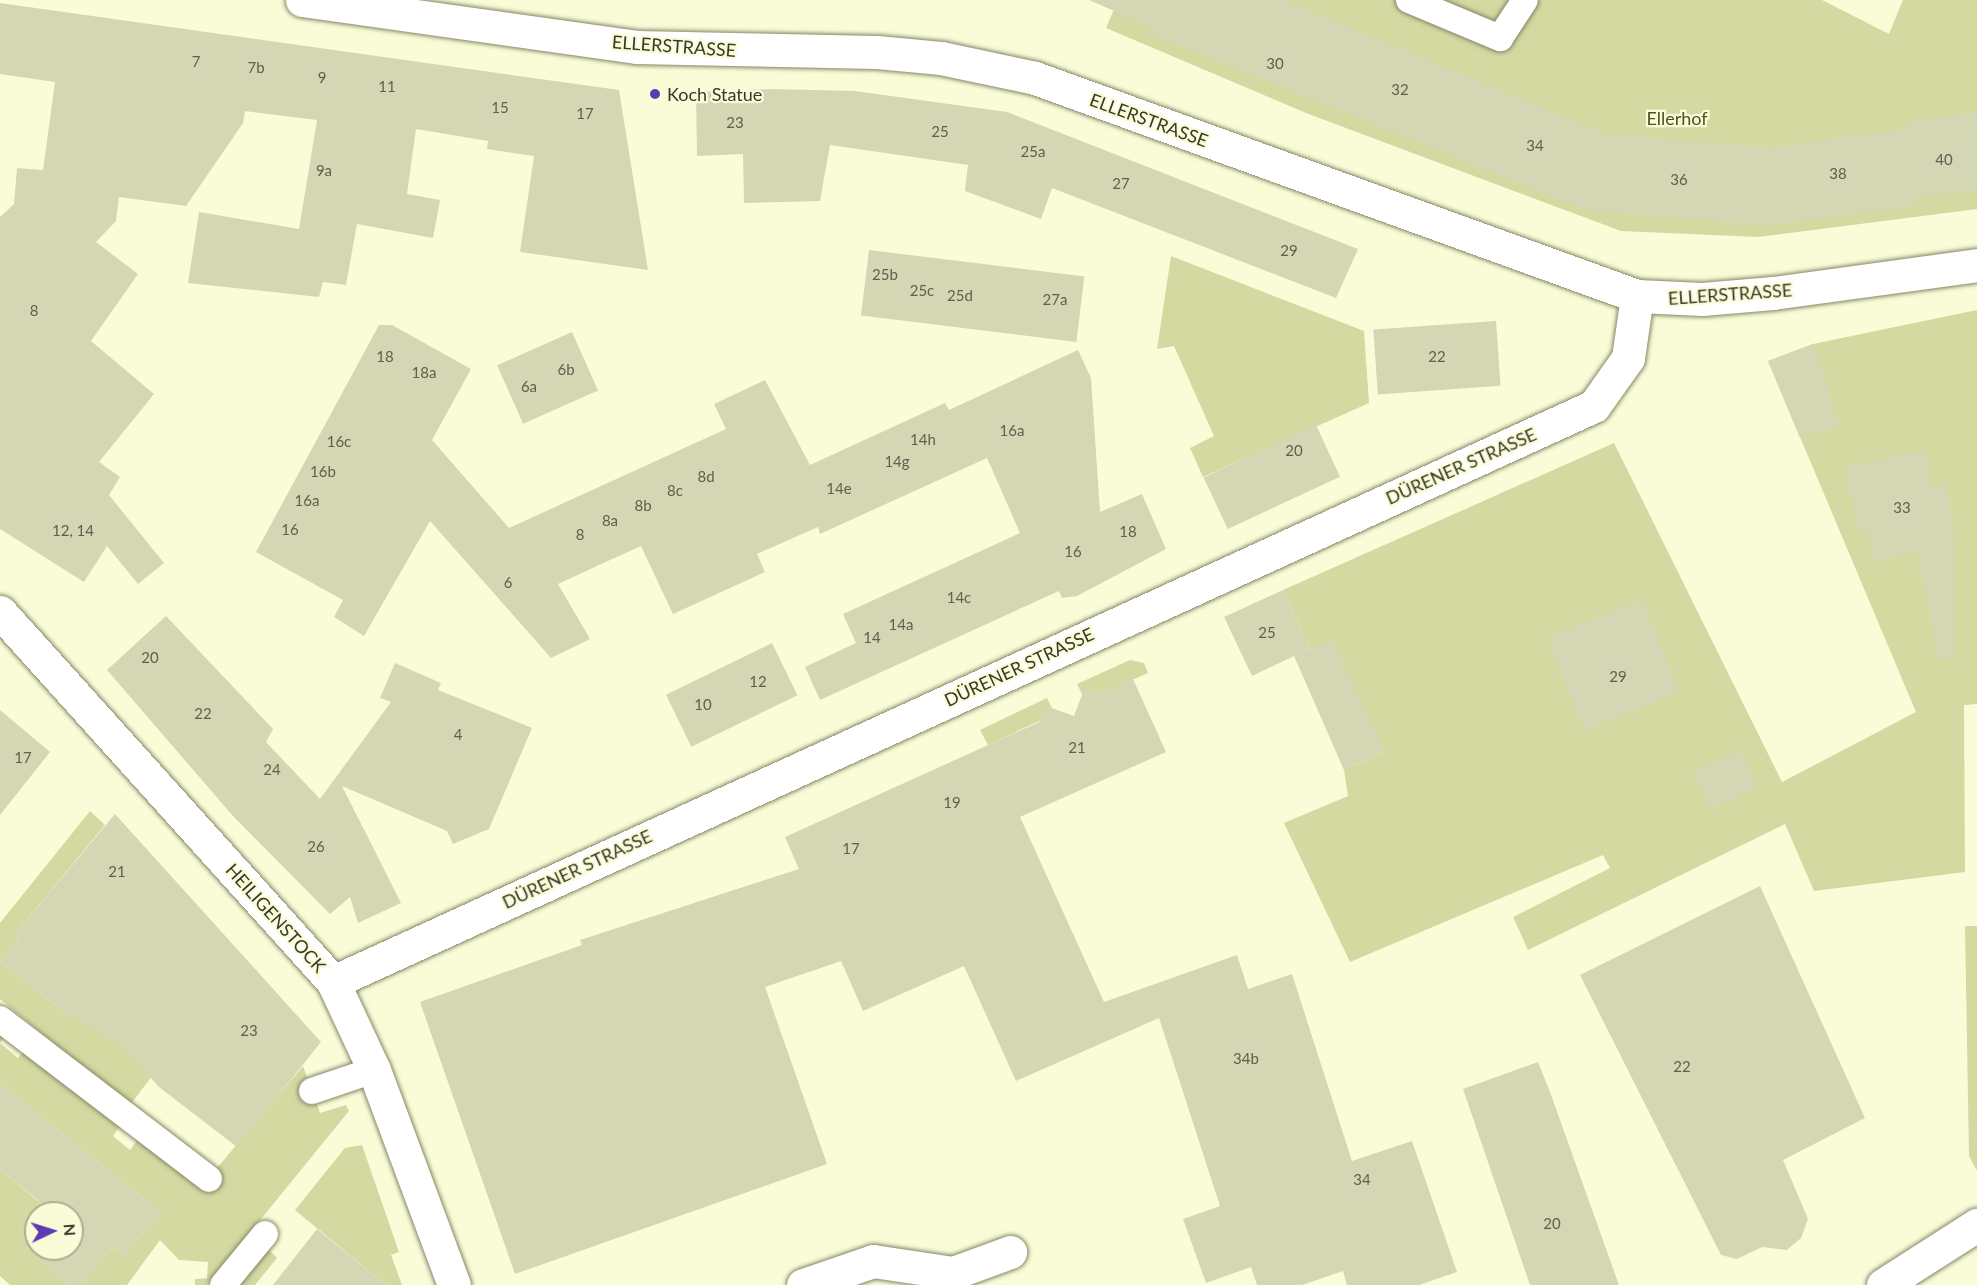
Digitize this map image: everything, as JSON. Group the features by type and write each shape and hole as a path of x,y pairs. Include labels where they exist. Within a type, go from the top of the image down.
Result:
{"street":[{"name":"ELLERSTRASSE","path":"302,0 636,47 877,52 941,58 1035,78 1637,296 1702,299 1773,293 1977,264"},
{"name":"DÜRENER STRASSE","path":"333,982 1594,406 1628,358 1637,296"},
{"name":"HEILIGENSTOCK","path":"0,612 333,982 374,1070 454,1285"},
{"path":"1883,1285 1977,1225"},
{"path":"803,1285 873,1261 953,1273 1010,1252"}],"lane":[{"path":"1409,0 1500,38 1525,0"},
{"path":"0,1019 209,1179"},
{"path":"312,1091 374,1070"},
{"path":"223,1285 265,1234"}],"green space":[{"name":"Ellerhof","path":"1118,0 1822,0 1889,34 1903,0 1977,0 1977,209 1758,237 1621,231 1306,113 1106,28"},
{"path":"1171,256 1364,331 1369,403 1203,477 1190,448 1214,436 1174,346 1157,349"},
{"path":"1977,310 1977,704 1964,705 1965,872 1814,891 1785,824 1528,950 1513,917 1610,868 1603,855 1350,962 1284,823 1348,796 1344,770 1384,751 1310,649 1283,590 1614,443 1782,782 1916,712 1768,361 1813,344"},
{"path":"1130,660 1144,663 1148,673 1101,694 1082,694 1077,684"},
{"path":"1047,698 1052,708 1039,721 988,745 980,730"},
{"path":"90,811 105,825 15,934 19,940 1,961 71,1018 101,981 175,1046 130,1105 0,999 0,923"},
{"path":"1965,926 1977,926 1977,1171 1969,1156"},
{"path":"0,1025 8,1032 0,1043"},
{"path":"0,1043 18,1058 27,1047 122,1123 113,1136 130,1150 140,1137 201,1187 303,1066 320,1113 346,1105 349,1111 207,1285 195,1285 195,1279 207,1278 208,1262 179,1260 160,1240 127,1285 80,1285 113,1247 124,1255 161,1212 0,1083"},
{"path":"362,1145 399,1252 391,1255 402,1285 386,1285 295,1210 345,1148"},
{"path":"0,1169 38,1201 24,1201 24,1261 41,1261 69,1285 10,1285 0,1276"},
{"path":"266,1247 277,1258 255,1285 236,1285"}],"building":[{"path":"1089,0 1283,0 1607,135 1773,148 1907,129 1906,122 1977,113 1977,190 1916,197 1916,205 1769,225 1588,210 1149,33 1151,27"},
{"path":"0,3 619,90 648,270 520,252 534,156 487,149 488,141 416,129 407,194 440,200 433,238 357,224 346,285 323,282 319,297 188,283 199,212 299,229 317,120 245,111 243,123 186,206 119,197 116,221 96,242 138,274 91,341 154,394 99,462 120,477 109,495 164,563 138,584 107,546 84,582 0,529 0,217 14,204 17,168 43,170 55,82 0,74"},
{"path":"772,89 855,91 1007,112 1358,249 1336,298 1052,188 1041,219 965,191 968,165 830,145 820,201 744,203 743,154 697,156 696,92"},
{"path":"869,250 1084,276 1076,342 861,316"},
{"path":"1496,321 1501,386 1378,394 1373,330"},
{"path":"379,325 392,325 471,369 432,440 509,528 726,429 714,404 765,380 810,465 945,403 949,410 1078,350 1091,378 1100,512 1142,494 1166,549 1077,596 1062,598 1059,591 820,700 805,667 856,643 843,614 1020,533 987,458 820,534 818,527 757,554 765,572 673,614 641,546 610,560 558,584 590,639 551,658 430,521 364,636 334,617 343,600 256,552"},
{"path":"572,332 598,390 523,424 497,365"},
{"path":"1813,344 1839,425 1800,438 1768,361"},
{"path":"1316,425 1340,477 1228,529 1204,477"},
{"path":"1924,450 1932,488 1947,484 1955,545 1955,658 1939,660 1917,551 1875,561 1868,529 1859,531 1845,468"},
{"path":"1283,590 1310,649 1299,654 1332,640 1384,751 1344,770 1294,656 1252,676 1224,617"},
{"path":"1642,600 1679,692 1585,730 1547,638"},
{"path":"166,616 273,729 266,742 320,799 391,702 380,698 395,663 441,683 438,690 532,728 489,829 453,844 447,831 342,786 401,903 358,923 350,897 330,914 233,816 107,670"},
{"path":"772,643 797,695 691,747 666,695"},
{"path":"1133,679 1166,752 1020,817 1104,1002 1237,955 1248,989 1292,974 1352,1161 1412,1141 1457,1272 1419,1285 1347,1285 1343,1271 1302,1285 1257,1285 1251,1267 1206,1283 1183,1219 1220,1206 1159,1018 1016,1081 964,966 863,1011 841,961 765,987 827,1164 515,1274 420,1002 582,945 580,940 799,869 785,837 1039,722 1046,706 1074,716 1085,687 1101,694"},
{"path":"0,710 50,752 0,815"},
{"path":"1742,751 1757,789 1709,808 1694,770"},
{"path":"115,814 321,1042 237,1147 159,1087 124,1048 74,1015 71,1018 1,961 19,940 15,934"},
{"path":"1760,886 1865,1118 1783,1160 1808,1219 1801,1238 1787,1250 1762,1247 1737,1259 1721,1255 1580,975"},
{"path":"1538,1062 1619,1285 1530,1285 1463,1089"},
{"path":"0,1083 161,1212 124,1255 113,1247 80,1285 69,1285 41,1261 84,1261 84,1201 39,1201 0,1169"},
{"path":"317,1229 386,1285 273,1285"}],"place":[{"name":"Koch Statue","path":"655,94"}]}
